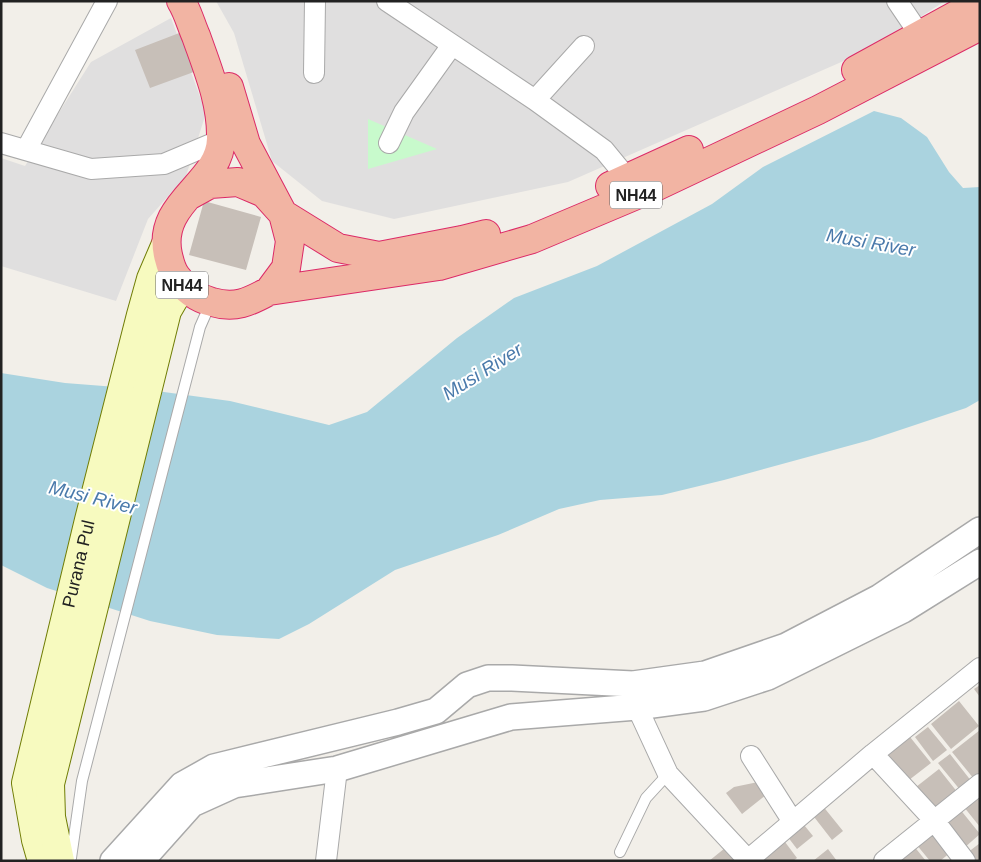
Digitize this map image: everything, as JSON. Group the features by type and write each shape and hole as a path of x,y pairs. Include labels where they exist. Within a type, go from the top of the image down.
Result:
{"highway":[{"name":"NH44","path":"182,1 207,65 218,100 221,140 217,157 204,179 186,198 171,219 166,244 172,269 184,287 202,300 223,305 247,303 269,291 439,266 532,239 827,86 980,2"},
{"name":"NH44","path":"197,1 221,62 246,144 283,214 290,241 286,268 269,291"},
{"name":"NH44","path":"186,198 210,184 238,182 264,193 283,214 338,248 379,256 462,240 532,220 631,187 818,110 980,26"}],"main road":[{"path":"152,321 151,279 166,244"},
{"path":"152,321 167,311 184,287"},
{"name":"Purana Pul","path":"62,858 36,840 38,784 89,520 152,321"}],"street":[{"path":"26,150 108,1"},
{"path":"314,73 315,1"},
{"path":"387,1 535,100 604,150 631,187"},
{"path":"897,1 920,35"},
{"path":"389,143 404,112 452,44"},
{"path":"535,100 584,46"},
{"path":"1,143 91,169 164,164 221,140"},
{"path":"141,861 192,804 234,785 336,770 511,717 635,696 786,646 880,597 980,530"},
{"path":"113,861 182,785 214,767 436,711 467,685 488,678 512,678 635,696 704,698 768,677 903,610 980,562"},
{"path":"635,696 668,774 749,860 873,754 980,668"},
{"path":"398,722 410,748"},
{"path":"873,754 934,819 965,861"},
{"path":"750,756 793,822"},
{"path":"326,861 336,770"},
{"path":"884,861 980,784"}],"lane":[{"path":"62,858 200,326 211,302"},
{"path":"620,852 646,798 668,774"}],"shaded area":[{"path":"216,1 945,1 871,49 568,182 394,219 322,201 272,161 234,33"},
{"path":"171,18 206,113 186,176 148,219 116,301 1,266 1,158 25,166 91,62"}],"green space":[{"path":"368,119 437,149 368,169"}],"water":[{"name":"Musi River","path":"874,111 901,118 927,137 949,172 963,188 980,187 980,400 966,408 870,440 724,480 662,495 600,500 559,509 498,535 395,570 309,624 279,639 217,635 150,621 47,588 1,565 1,373 65,383 142,389 230,401 329,425 367,412 457,338 514,298 597,266 712,204 763,167"}],"building":[{"path":"187,30 202,69 150,88 135,50"},
{"path":"204,201 261,217 246,270 189,255"},
{"path":"980,685 980,697 974,689"},
{"path":"959,701 979,726 951,749 931,724"},
{"path":"928,727 947,750 933,761 915,737"},
{"path":"980,730 980,774 974,779 952,752"},
{"path":"910,737 931,763 909,780 888,755"},
{"path":"950,754 972,782 961,791 938,763"},
{"path":"939,769 958,793 935,812 916,787"},
{"path":"763,781 771,791 742,814 726,793 734,787"},
{"path":"977,797 980,801 980,827 964,807"},
{"path":"822,805 843,831 832,840 811,813"},
{"path":"959,808 980,834 964,848 942,821"},
{"path":"800,820 813,836 797,849 784,832"},
{"path":"934,830 951,852 940,861 930,861 916,844"},
{"path":"782,838 797,858 793,861 763,861"},
{"path":"980,843 980,861 973,861 967,853"},
{"path":"730,844 740,861 709,861"},
{"path":"913,845 926,861 899,861"},
{"path":"828,849 837,861 813,861"}]}
